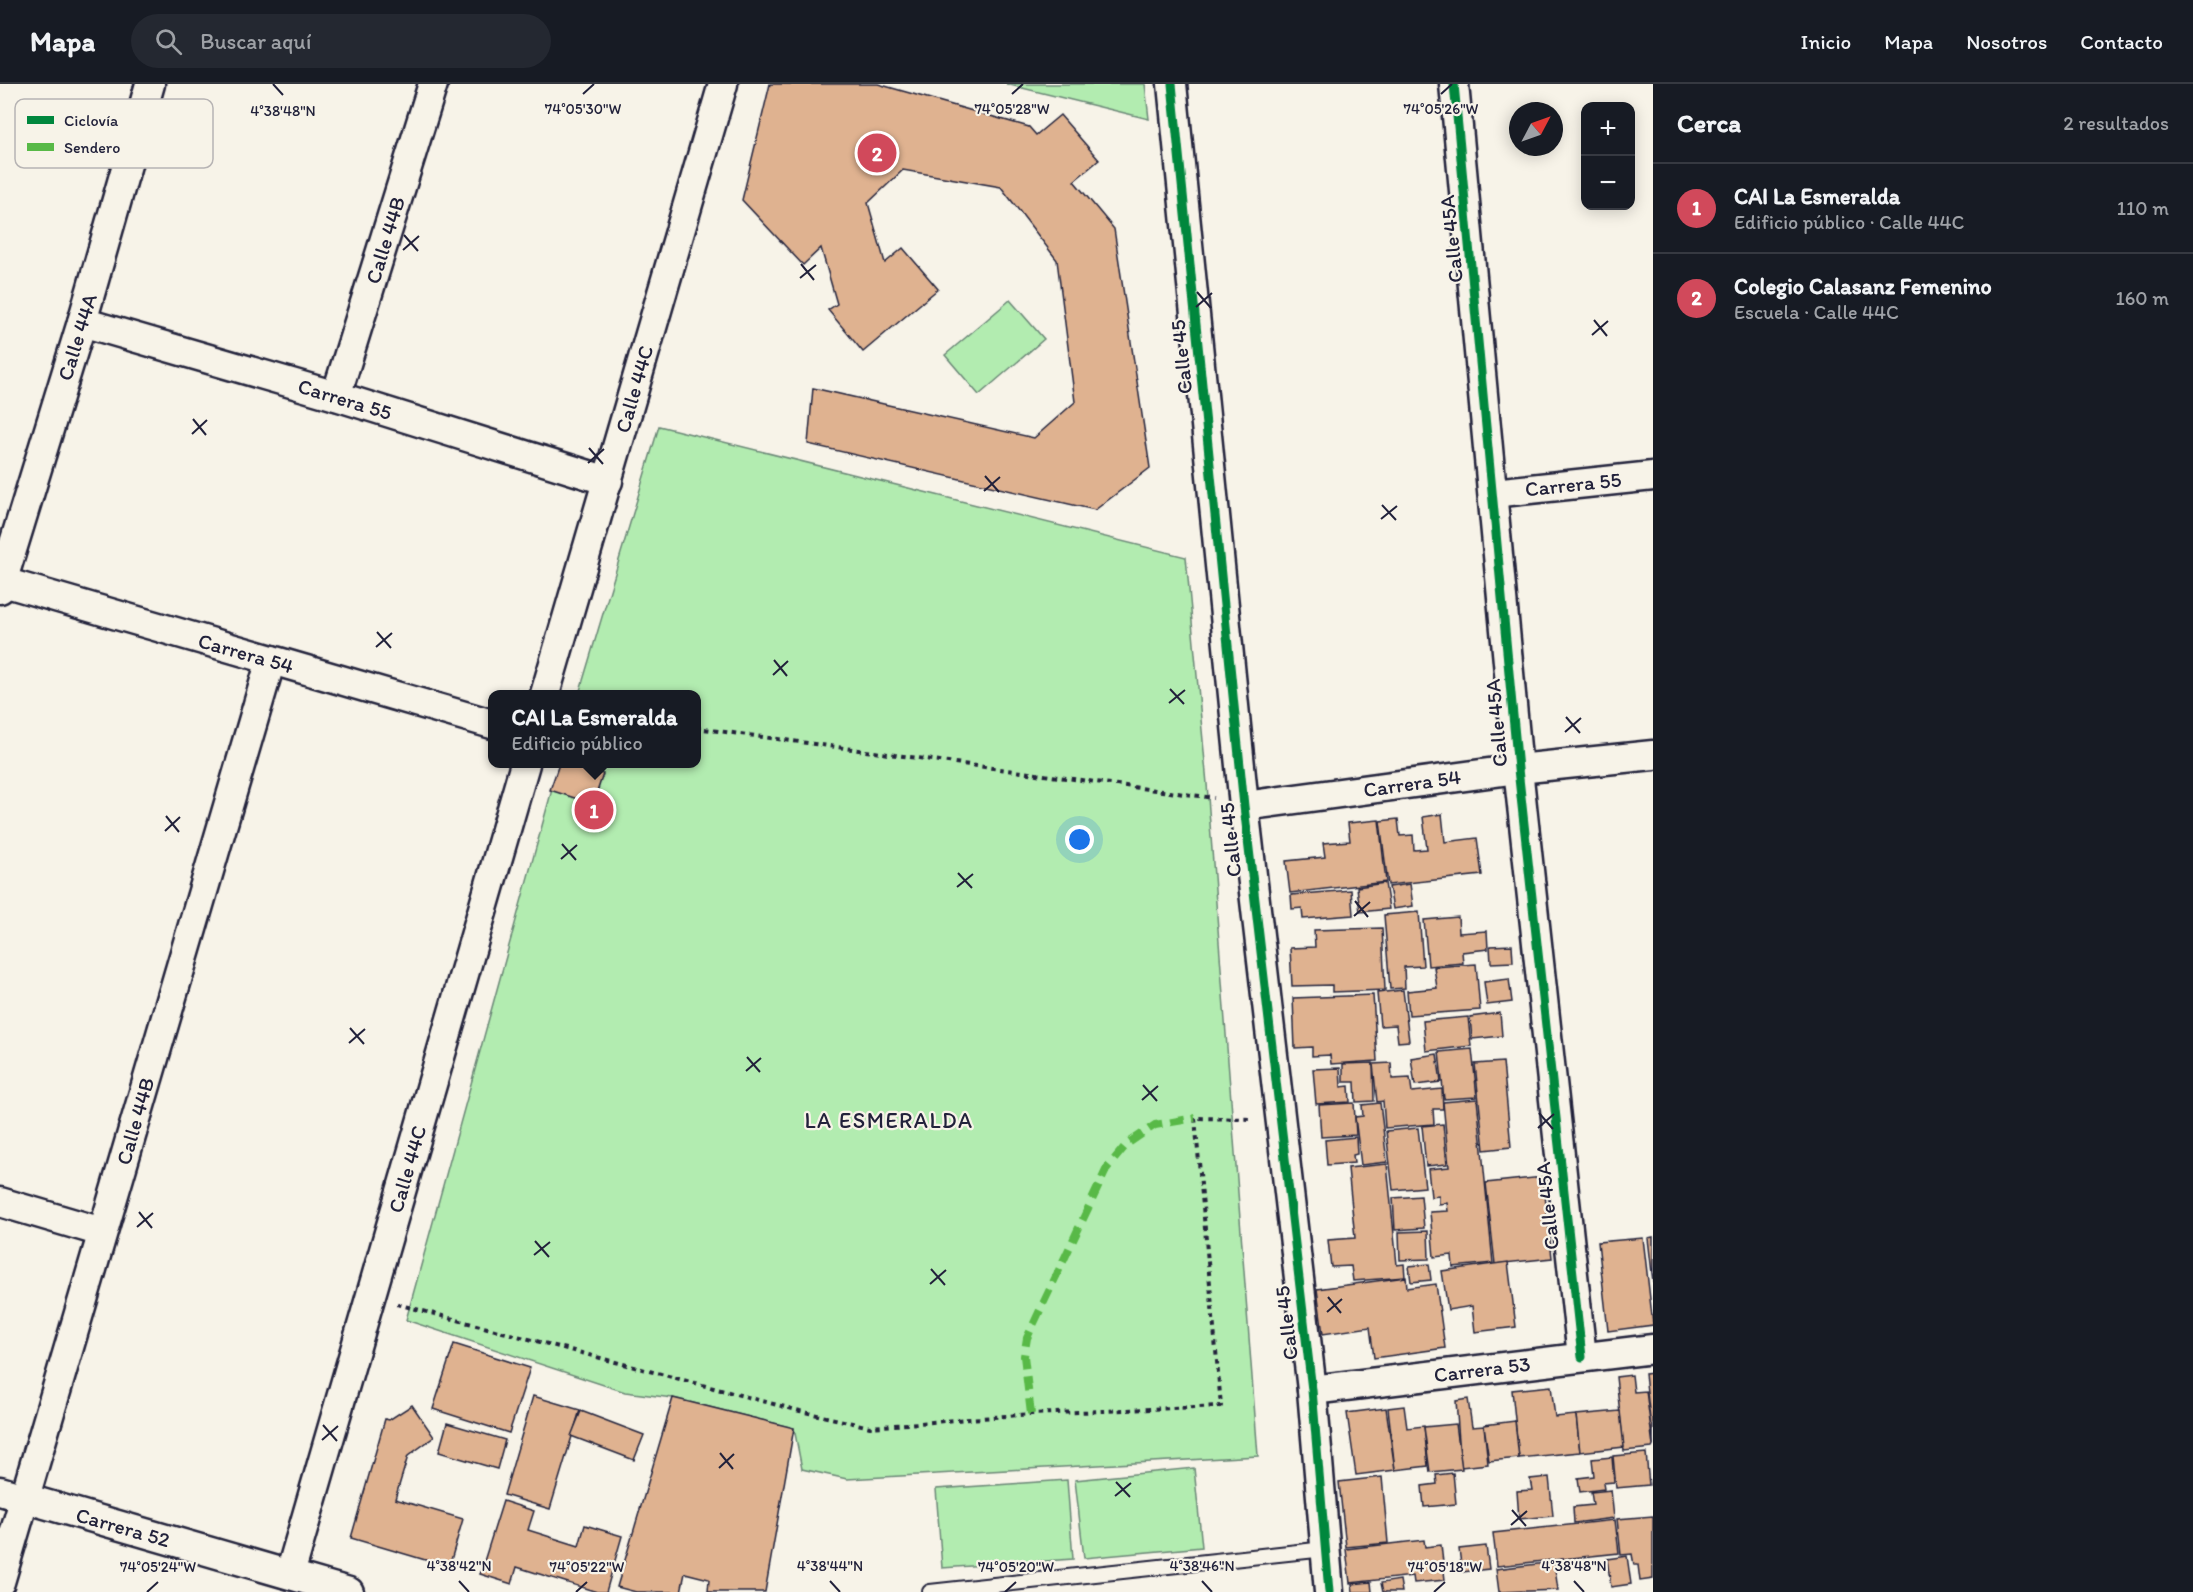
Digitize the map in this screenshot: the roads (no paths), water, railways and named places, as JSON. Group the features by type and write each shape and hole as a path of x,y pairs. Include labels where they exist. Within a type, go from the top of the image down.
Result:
{"street":[{"name":"Calle 44A","path":"146,99 150,84"},
{"name":"Calle 44B","path":"336,396 433,84"},
{"name":"Calle 44C","path":"546,690 723,84"},
{"name":"Calle 45","path":"1172,84 1244,806 1312,1390 1329,1592"},
{"name":"Calle 45A","path":"1454,84 1518,769 1582,1357"},
{"name":"Calle 44A","path":"1,584 82,322 126,168"},
{"name":"Carrera 55","path":"82,322 336,396 608,481"},
{"name":"Carrera 55","path":"1493,493 1653,476"},
{"name":"Carrera 54","path":"1,584 488,723"},
{"name":"Calle 44B","path":"0,1582 12,1495 102,1232 271,660"},
{"name":"Carrera 54","path":"1244,806 1518,769 1653,755"},
{"name":"Calle 44C","path":"290,1574 524,768"},
{"path":"0,1202 102,1232"},
{"name":"Carrera 53","path":"1312,1390 1653,1349"},
{"name":"Carrera 52","path":"12,1495 349,1592"}],"lane":[{"path":"930,1592 1325,1549"}],"place":[{"name":"Colegio Calasanz Femenino","path":"877,153"},
{"name":"CAI La Esmeralda","path":"594,810"}],"district":[{"name":"LA ESMERALDA","path":"889,1120"}]}
